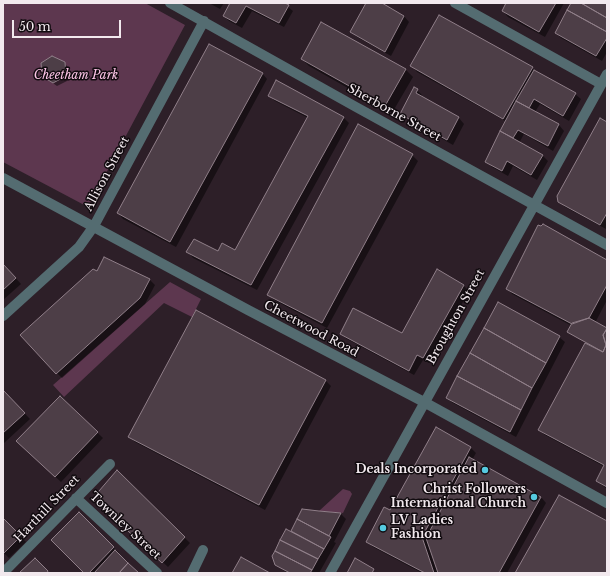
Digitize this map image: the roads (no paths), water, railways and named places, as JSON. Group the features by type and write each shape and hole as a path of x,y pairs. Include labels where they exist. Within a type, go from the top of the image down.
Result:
{"street":[{"name":"Sherborne Street","path":"170,3 356,108 607,245"},
{"path":"455,3 601,84"},
{"name":"Allison Street","path":"3,316 80,247 94,226 204,21"},
{"name":"Broughton Street","path":"330,573 607,74"},
{"name":"Cheetwood Road","path":"3,178 254,313 424,402 607,503"},
{"name":"Harthill Street","path":"3,573 110,464"},
{"name":"Townley Street","path":"76,498 156,573"},
{"path":"192,573 203,550"}],"place":[{"name":"Deals Incorporated","path":"485,470"},
{"name":"Christ Followers International Church","path":"534,497"},
{"name":"LV Ladies Fashion","path":"383,528"}],"park label":[{"name":"Cheetham Park","path":"76,76"}]}
